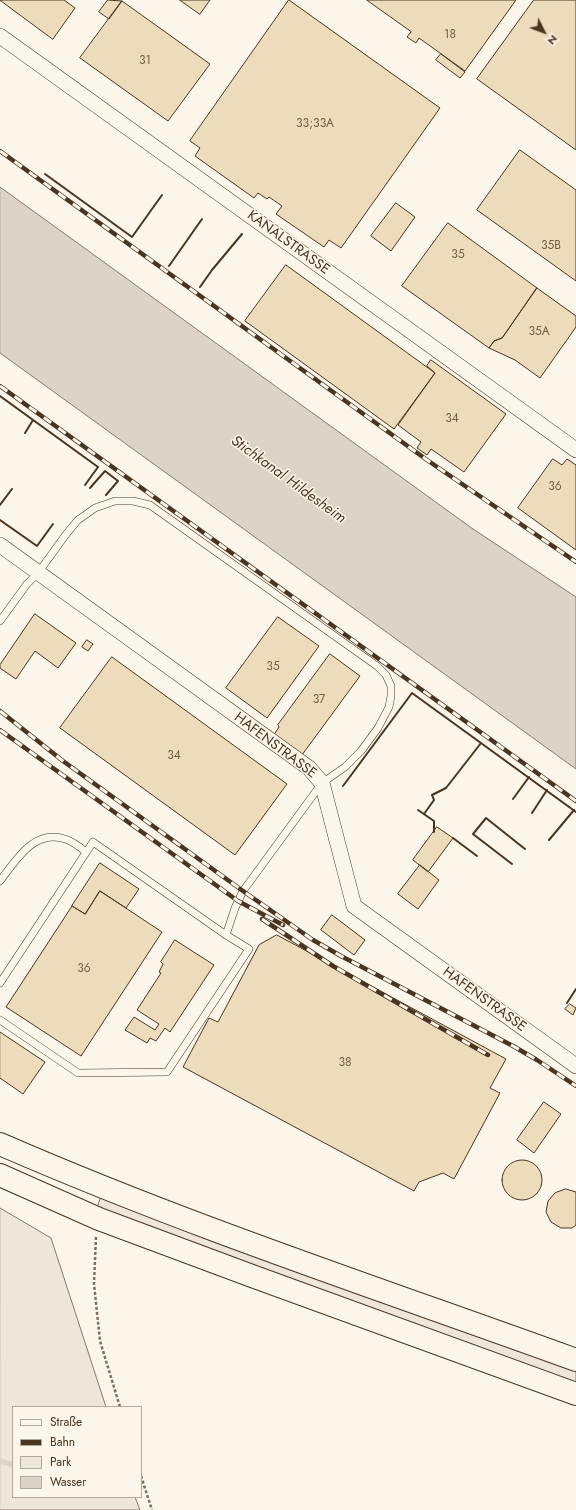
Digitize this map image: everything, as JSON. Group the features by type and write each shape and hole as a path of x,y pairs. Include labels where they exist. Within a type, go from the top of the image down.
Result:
{"main road":[{"path":"0,1144 79,1178 146,1204 576,1360"},
{"path":"0,1175 99,1219 576,1394"}],"street":[{"name":"KANALSTRASSE","path":"0,36 576,450"},
{"name":"HAFENSTRASSE","path":"0,545 309,768 322,783 354,906 576,1066"}],"lane":[{"path":"0,621 27,584 38,573 67,532 78,520 95,508 115,501 133,501 150,505 377,666 386,675 391,686 391,696 389,707 378,728 361,751 345,768 322,783 243,891 234,908 226,935"},
{"path":"0,881 22,852 33,843 45,838 56,837 66,839 86,852"},
{"path":"0,983 93,842 226,935 249,949 168,1072 78,1073 0,1020"}],"path":[{"path":"99,1219 96,1232 94,1284 100,1340 120,1406"},
{"path":"142,1479 152,1510"}],"green space":[{"path":"101,1197 576,1371 576,1384 97,1209"},
{"path":"0,1208 51,1238 106,1406 12,1406 12,1498 135,1498 140,1510 0,1510"}],"water":[{"name":"Stichkanal Hildesheim","path":"0,187 473,529 576,597 576,769 0,353"}],"building":[{"path":"0,0 64,0 75,8 53,39"},
{"path":"108,0 122,1 109,19 99,12"},
{"path":"180,0 210,0 200,14"},
{"path":"289,0 440,108 341,248 329,240 324,247 276,214 282,206 269,197 267,199 258,193 254,198 195,156 200,148 190,141"},
{"path":"367,0 516,0 465,71 419,38 416,43 407,37 411,32"},
{"path":"534,0 576,0 576,150 477,79"},
{"path":"122,1 210,64 168,121 80,58"},
{"path":"441,54 465,72 460,78 436,60"},
{"path":"520,150 576,190 576,281 477,210"},
{"path":"396,203 415,217 391,251 371,236"},
{"path":"448,223 537,288 502,338 494,341 489,348 402,286"},
{"path":"286,265 435,373 394,429 245,321"},
{"path":"537,288 576,316 576,327 540,378 515,360 489,348 494,341 502,338"},
{"path":"431,360 506,414 464,472 431,449 427,455 417,448 421,442 398,425 435,373 427,366"},
{"path":"553,459 562,465 567,459 576,465 576,550 518,508"},
{"path":"35,614 76,643 58,668 35,651 16,679 0,668 0,665"},
{"path":"278,617 319,646 267,718 226,688"},
{"path":"87,640 93,644 88,651 82,647"},
{"path":"330,654 360,676 299,759 271,739 279,727 278,725"},
{"path":"112,657 287,784 235,855 60,728"},
{"path":"437,827 453,838 428,872 413,860"},
{"path":"100,863 139,889 126,908 100,891 85,914 72,906"},
{"path":"420,865 439,880 418,909 398,894"},
{"path":"100,891 162,932 81,1056 6,1007 72,906 85,914"},
{"path":"332,915 365,940 354,955 321,930"},
{"path":"277,935 506,1059 490,1088 500,1093 454,1179 443,1173 419,1182 414,1191 183,1067 209,1018 218,1022 259,945"},
{"path":"175,940 214,965 170,1032 165,1028 156,1041 150,1038 147,1043 125,1030 134,1017 155,1030 159,1024 137,1010 161,973 159,972 163,964 161,962"},
{"path":"570,1004 576,1008 573,1015 565,1009"},
{"path":"0,1032 45,1062 23,1094 0,1078"},
{"path":"544,1102 561,1114 534,1153 517,1140"},
{"path":"522,1160 536,1166 542,1180 536,1194 522,1200 508,1194 502,1180 508,1166"},
{"path":"566,1189 576,1192 576,1225 572,1228 561,1228 551,1222 546,1212 548,1201 555,1193"}],"waterway":[{"path":"0,1461 12,1465"}],"railway":[{"path":"0,151 427,460 576,562"},
{"path":"0,386 576,801"},
{"path":"0,711 63,761 313,940 513,1046 576,1086"},
{"path":"0,730 238,901 283,925"},
{"path":"262,919 333,966 488,1055"}],"wall":[{"path":"45,174 132,237 162,195"},
{"path":"169,266 202,219"},
{"path":"200,287 242,234"},
{"path":"0,396 98,467 85,485"},
{"path":"25,433 33,420"},
{"path":"90,488 105,471 118,481 106,495"},
{"path":"0,505 12,489"},
{"path":"0,520 37,546 53,524"},
{"path":"343,786 412,693 576,812"},
{"path":"424,814 434,800 432,795 446,788 481,743"},
{"path":"513,799 529,777"},
{"path":"532,813 547,790"},
{"path":"418,810 434,821 434,832"},
{"path":"549,840 574,810"},
{"path":"512,864 473,834 486,818 525,849"},
{"path":"453,838 477,856"},
{"path":"567,1003 576,989"}]}
